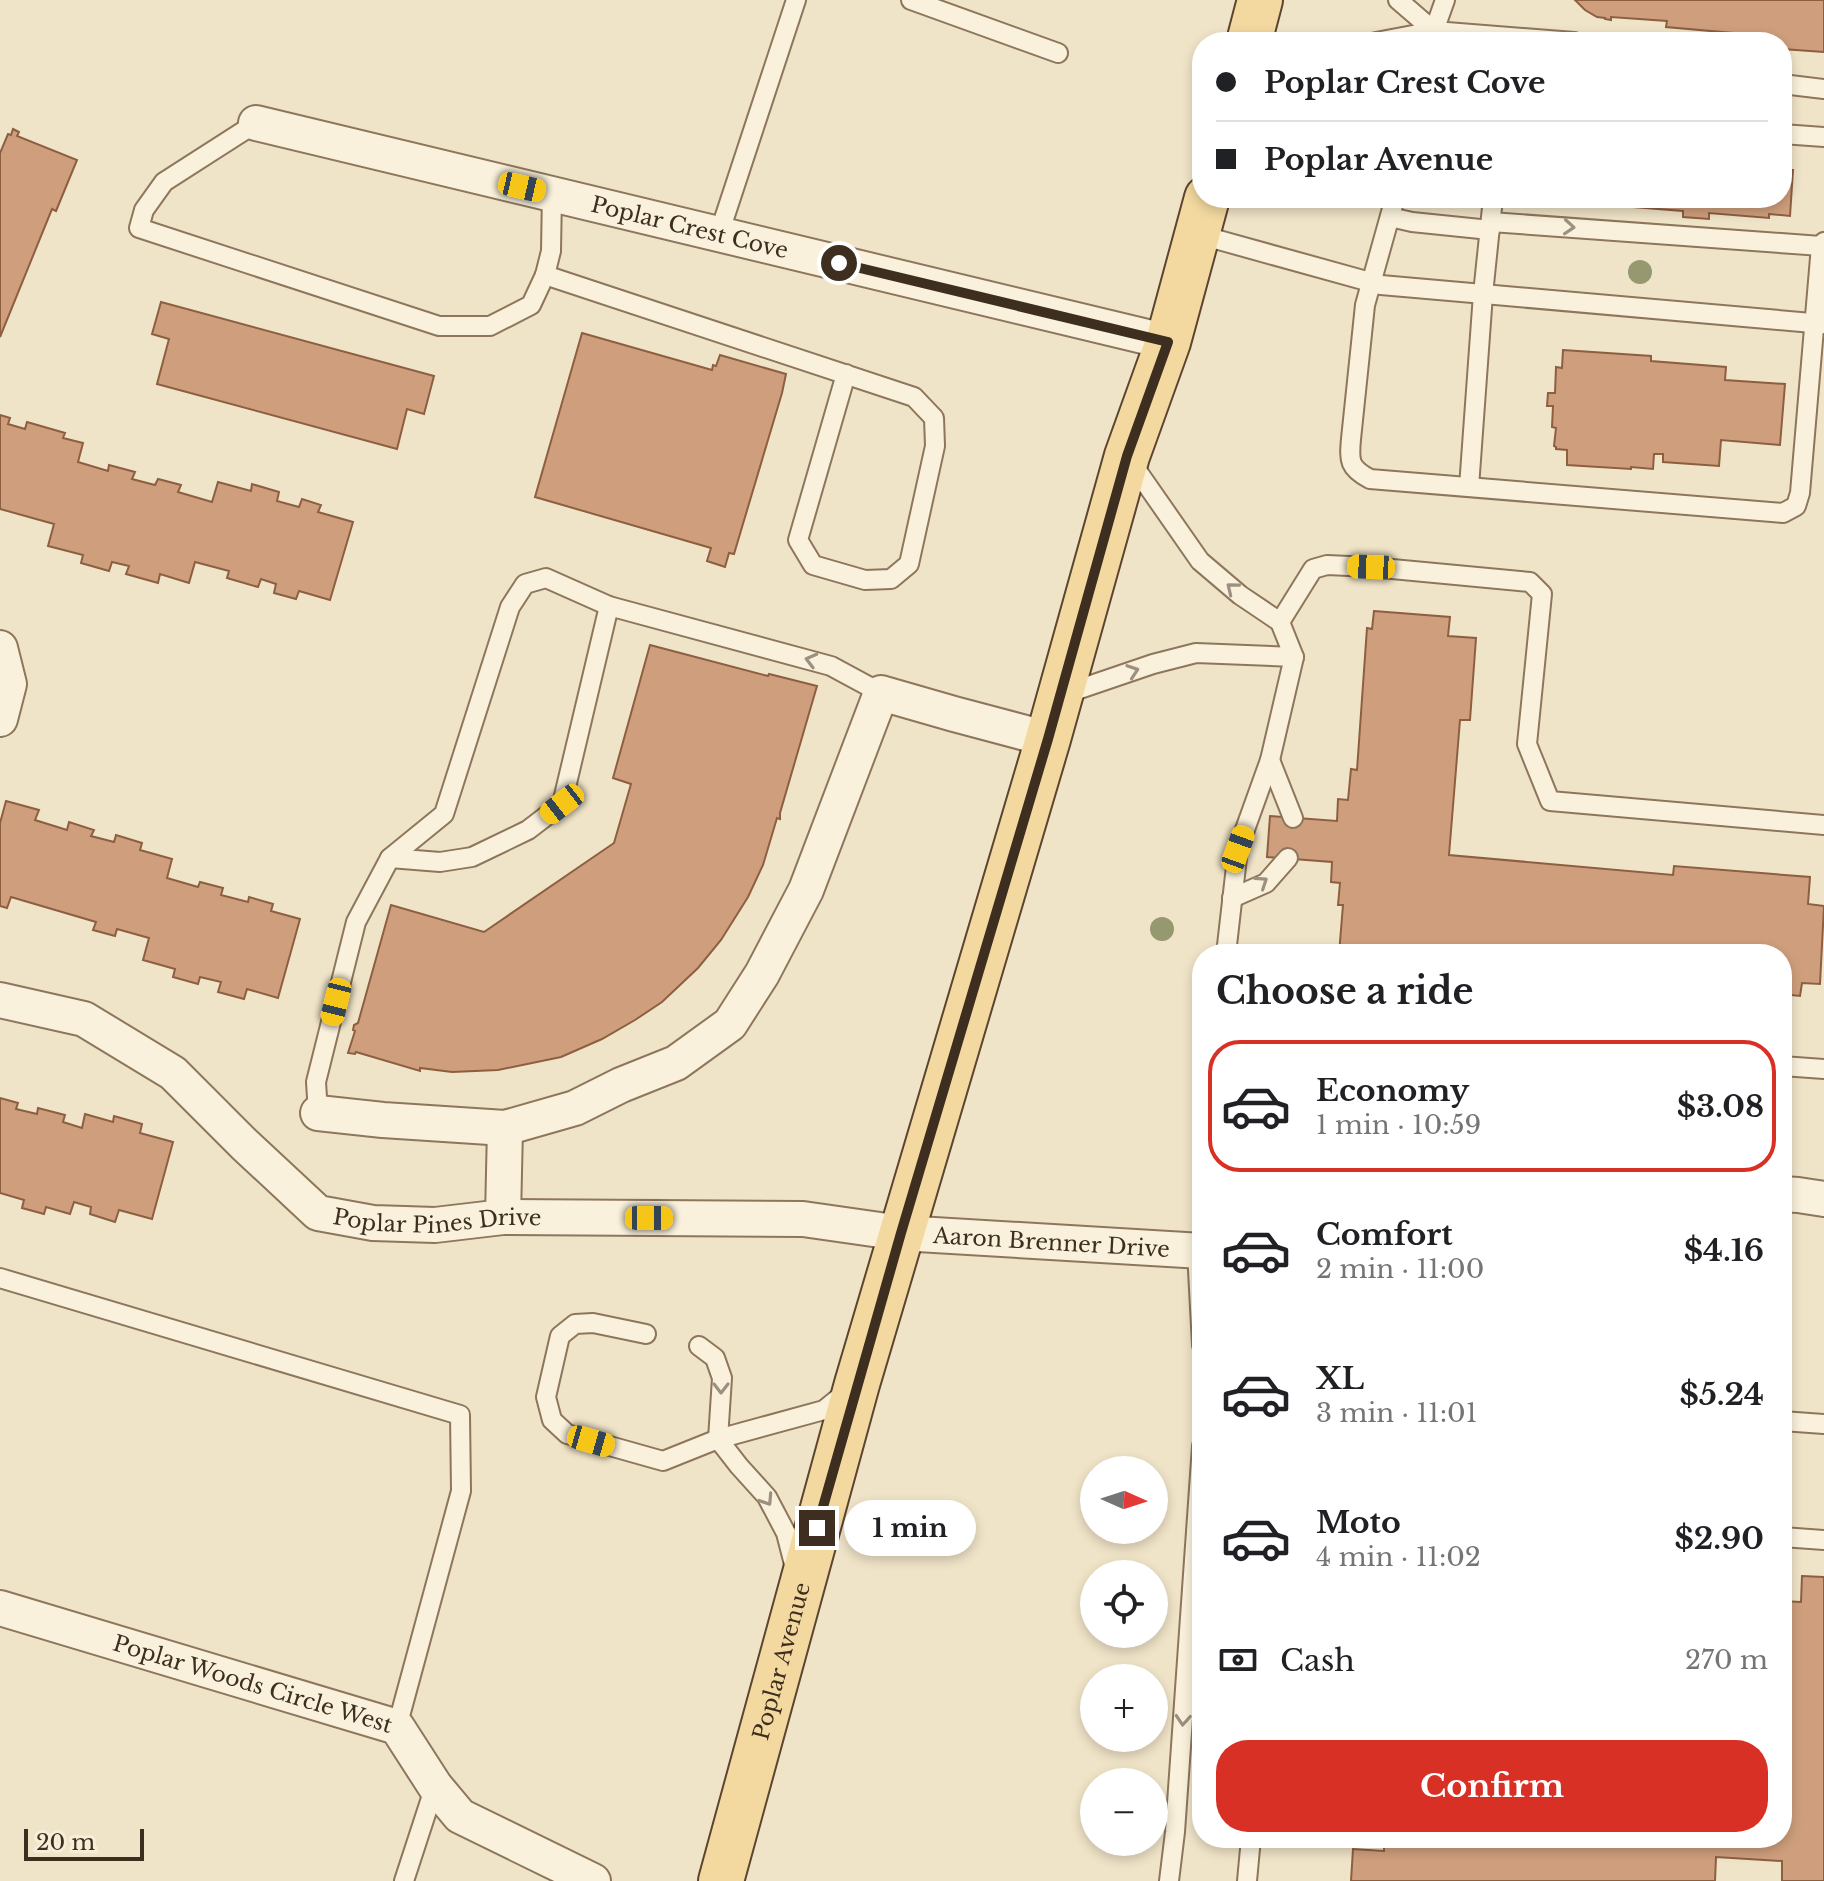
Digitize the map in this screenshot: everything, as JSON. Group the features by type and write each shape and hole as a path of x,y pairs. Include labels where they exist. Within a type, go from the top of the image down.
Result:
{"main road":[{"path":"1252,32 1260,0"},
{"name":"Poplar Avenue","path":"721,1881 857,1384 1048,739 1127,456 1168,342 1202,216"}],"street":[{"name":"Poplar Crest Cove","path":"256,123 1168,342"},
{"path":"0,648 9,684 0,719"},
{"path":"318,1113 505,1128 575,1108 676,1063 730,1024 762,974 806,890 881,693 1048,739"},
{"name":"Poplar Pines Drive","path":"0,1000 84,1019 173,1073 318,1213 373,1223 435,1225 503,1217 803,1219 901,1233"},
{"path":"503,1217 505,1128"},
{"path":"1792,1195 1824,1199"},
{"name":"Aaron Brenner Drive","path":"901,1233 1192,1251"},
{"name":"Poplar Woods Circle West","path":"0,1608 397,1727 435,1786 460,1816 593,1881"}],"lane":[{"path":"719,234 796,0"},
{"path":"911,0 1058,53"},
{"path":"1398,0 1434,31"},
{"path":"1434,31 1445,0"},
{"path":"1429,32 1447,32"},
{"path":"1792,85 1824,89"},
{"path":"256,123 164,182 144,210 139,228 439,326 490,326 531,305 545,275 551,251 552,194"},
{"path":"1792,135 1824,137"},
{"path":"1390,217 1412,222 1823,244 1819,323 1796,506 1783,513 1370,479 1357,472 1350,459 1365,305 1392,208"},
{"path":"1469,487 1492,208"},
{"path":"1202,216 1381,285 1819,323"},
{"path":"545,275 846,374 914,397 934,418 935,446 909,564 891,579 865,580 813,565 798,540 846,374"},
{"path":"1127,456 1200,561 1240,595 1280,622 1294,657 1270,760 1238,849 1227,944"},
{"path":"1280,622 1313,569 1327,565 1530,582 1542,594 1527,744 1550,801 1824,825"},
{"path":"318,1113 316,1082 356,922 390,858 444,814 510,607 525,584 546,578 609,606 831,666 881,693"},
{"path":"390,858 440,862 472,857 528,830 562,804 609,606"},
{"path":"1060,696 1153,664 1196,653 1294,657"},
{"path":"1270,760 1293,818"},
{"path":"1232,898 1266,883 1288,858"},
{"path":"1792,1067 1824,1069"},
{"path":"0,1278 460,1415 461,1491 397,1727"},
{"path":"646,1334 593,1323 575,1324 560,1336 546,1397 552,1420 567,1434 663,1461 718,1439 824,1410 857,1384"},
{"path":"699,1346 715,1358 722,1378 718,1439 767,1497 786,1533 800,1586"},
{"path":"1792,1422 1824,1424"},
{"path":"1792,1538 1824,1540"},
{"path":"1169,1881 1192,1589"},
{"path":"404,1881 435,1786"},
{"path":"1247,1881 1250,1848"}],"building":[{"path":"1575,0 1824,0 1824,52 1792,50 1792,32 1722,32 1666,27 1667,21 1611,17 1611,20 1585,10"},
{"path":"13,129 19,132 17,136 77,160 56,211 52,209 0,337 0,153"},
{"path":"1646,208 1791,208 1790,216 1769,214 1769,218 1709,213 1709,219 1683,217 1683,211"},
{"path":"161,302 434,376 424,414 407,409 397,449 157,384 169,339 152,334"},
{"path":"582,333 712,370 720,355 786,374 734,554 729,553 725,567 707,561 711,548 535,497"},
{"path":"1563,350 1651,356 1651,361 1726,367 1725,380 1785,384 1780,445 1721,440 1719,466 1663,462 1663,454 1654,454 1653,469 1567,465 1567,450 1554,446 1556,428 1552,427 1553,406 1547,406 1548,393 1555,393 1556,367 1562,368"},
{"path":"0,415 10,418 8,424 25,429 27,422 65,433 63,438 83,443 78,462 108,471 109,465 135,472 132,479 155,485 158,479 181,485 178,492 212,502 218,482 251,491 252,484 279,492 277,501 299,507 302,499 321,505 318,512 353,522 330,600 299,591 296,599 274,593 276,584 261,579 258,587 227,578 229,571 195,562 189,583 160,574 158,583 126,574 129,566 112,562 109,571 81,563 83,555 48,546 54,524 0,509"},
{"path":"1374,611 1450,617 1448,636 1476,638 1470,720 1460,720 1449,855 1673,875 1674,866 1810,877 1808,904 1824,906 1820,984 1802,983 1800,996 1792,995 1792,944 1340,944 1343,905 1338,905 1340,883 1331,882 1332,862 1267,857 1270,816 1337,821 1338,799 1348,800 1351,769 1357,770 1367,628 1372,629"},
{"path":"650,645 817,686 780,819 777,818 763,865 748,897 721,940 698,968 662,1002 602,1039 561,1057 498,1070 452,1072 420,1068 420,1071 356,1052 348,1053 391,905 484,932 614,843 631,784 613,778"},
{"path":"6,801 39,810 35,820 67,830 69,822 94,830 91,836 114,842 116,835 142,843 140,850 172,859 167,878 198,887 200,882 223,888 221,895 248,902 249,897 273,904 271,911 300,919 278,998 247,989 244,999 218,992 221,982 200,977 198,984 173,977 175,969 143,960 149,938 117,929 115,936 93,930 96,922 11,897 7,908 0,906 0,823"},
{"path":"0,1098 18,1103 16,1109 37,1114 38,1108 65,1115 63,1122 82,1128 85,1114 113,1122 114,1116 142,1124 140,1133 173,1142 152,1219 119,1210 115,1222 90,1214 91,1207 74,1202 70,1214 46,1207 44,1214 22,1208 24,1200 0,1193"},
{"path":"1802,1576 1824,1577 1824,1881 1782,1881 1782,1861 1716,1857 1715,1881 1351,1881 1353,1849 1792,1848 1792,1602 1801,1602"}],"route":[{"path":"817,1528 1048,739 1127,456 1168,342 839,263"}]}
